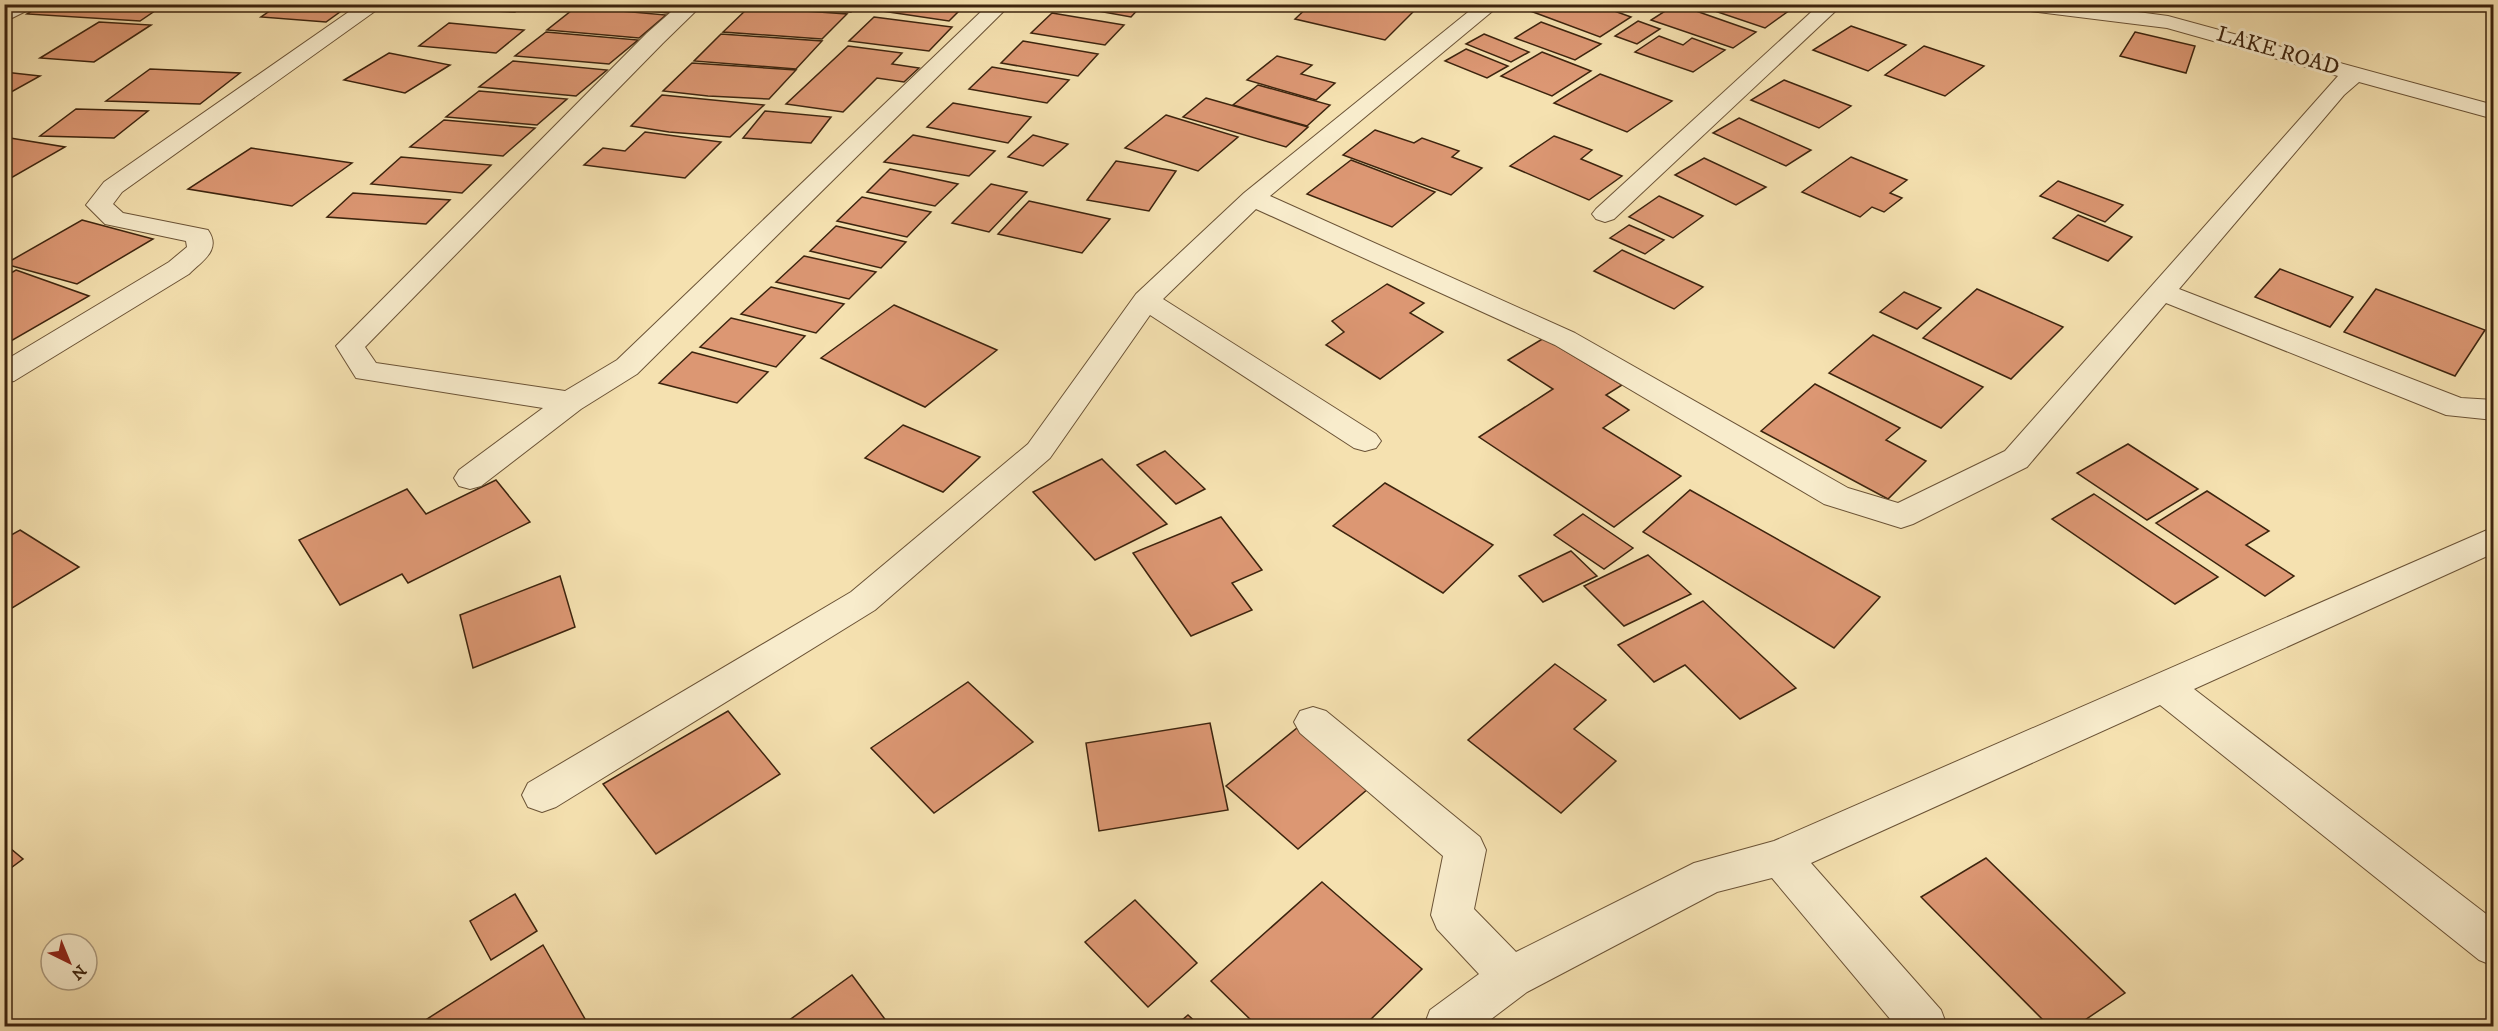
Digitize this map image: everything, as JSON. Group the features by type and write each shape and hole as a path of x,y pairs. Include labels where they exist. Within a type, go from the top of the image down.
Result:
{"street":[{"path":"4,16 25,4"},
{"path":"4,374 179,268 200,249 199,236 114,219 99,205 113,188 276,71 375,4"},
{"path":"570,402 366,371 350,346 655,38 693,4"},
{"path":"470,478 570,402 627,367 1001,4"},
{"path":"542,795 863,602 1039,451 1146,300 1253,198 1491,4"},
{"path":"1605,214 1833,4"},
{"name":"LAKE ROAD","path":"2023,4 2168,22 2493,112"},
{"path":"1253,198 1565,339 1836,496 1901,516 2016,459 2336,90 2355,73"},
{"path":"2162,292 2457,408 2493,410"},
{"path":"1146,300 1365,441"},
{"path":"1446,1026 1511,977 1709,876 1780,858 2493,539"},
{"path":"2163,686 2493,946"},
{"path":"1313,722 1465,850 1452,915 1511,977"},
{"path":"1780,858 1925,1026"}],"building":[{"path":"43,4 165,4 140,21 27,14"},
{"path":"280,4 351,4 326,22 261,17"},
{"path":"407,4 522,4 515,12 404,7"},
{"path":"580,4 678,4 668,13"},
{"path":"817,4 858,4 851,12 817,10 824,5"},
{"path":"882,4 966,4 949,21 875,10"},
{"path":"1059,4 1143,4 1131,17"},
{"path":"1311,4 1385,4 1414,11 1385,40 1295,19"},
{"path":"1533,4 1595,4 1631,17 1600,37 1525,9"},
{"path":"1676,4 1756,32 1733,48 1651,20"},
{"path":"1694,4 1774,4 1790,10 1765,28"},
{"path":"576,7 666,15 639,38 547,30"},
{"path":"749,7 847,14 822,39 723,32"},
{"path":"1052,13 1124,25 1105,45 1031,33"},
{"path":"874,17 952,27 929,51 849,41"},
{"path":"1638,21 1660,29 1637,44 1615,36"},
{"path":"99,22 151,25 94,62 40,58"},
{"path":"1541,22 1601,44 1575,60 1515,38"},
{"path":"449,23 524,30 496,53 419,46"},
{"path":"1851,26 1906,45 1868,71 1813,50"},
{"path":"546,32 638,40 609,64 515,56"},
{"path":"2135,32 2195,46 2186,73 2120,56"},
{"path":"721,34 822,41 796,69 694,61"},
{"path":"1484,34 1529,52 1511,62 1466,44"},
{"path":"1659,36 1683,45 1692,38 1725,50 1693,72 1635,52"},
{"path":"1023,41 1098,54 1078,76 1001,63"},
{"path":"848,46 902,53 892,64 919,68 904,82 877,78 843,112 786,104"},
{"path":"1924,46 1984,66 1945,96 1885,75"},
{"path":"1466,49 1508,66 1487,78 1445,61"},
{"path":"1542,52 1591,71 1552,96 1501,76"},
{"path":"389,53 450,65 405,93 344,80"},
{"path":"1277,56 1312,65 1301,74 1335,83 1316,100 1247,80"},
{"path":"513,61 607,70 576,96 479,87"},
{"path":"692,63 796,70 769,99 663,91"},
{"path":"992,67 1069,80 1047,103 969,89"},
{"path":"150,69 240,73 200,104 106,101"},
{"path":"4,72 40,76 4,96"},
{"path":"1600,74 1672,101 1627,132 1554,103"},
{"path":"1784,80 1851,106 1819,128 1751,100"},
{"path":"1258,85 1330,105 1307,126 1233,105"},
{"path":"479,91 567,99 537,125 446,117"},
{"path":"662,95 764,105 730,137 631,126"},
{"path":"1206,98 1308,127 1286,147 1183,117"},
{"path":"953,103 1031,117 1008,143 927,127"},
{"path":"76,109 148,111 114,138 40,136"},
{"path":"765,111 831,117 811,143 743,138"},
{"path":"1166,115 1238,137 1198,171 1125,148"},
{"path":"1739,118 1811,150 1786,166 1713,133"},
{"path":"444,120 535,128 503,156 410,147"},
{"path":"1375,130 1414,143 1422,138 1459,151 1452,157 1482,168 1451,195 1343,155"},
{"path":"645,132 721,142 685,178 584,165 603,148 625,151"},
{"path":"913,135 995,151 969,176 884,162"},
{"path":"1033,135 1068,144 1043,166 1008,157"},
{"path":"1554,136 1592,150 1581,159 1622,176 1589,200 1510,166"},
{"path":"4,137 65,147 4,182"},
{"path":"251,148 352,163 292,206 188,189"},
{"path":"401,157 491,165 462,193 371,184"},
{"path":"1851,157 1907,180 1890,193 1902,198 1884,212 1872,207 1860,217 1802,192"},
{"path":"1704,158 1766,187 1736,205 1675,175"},
{"path":"1351,160 1435,192 1392,227 1307,194"},
{"path":"1116,161 1176,171 1149,211 1087,200"},
{"path":"890,169 958,184 935,206 867,192"},
{"path":"2058,181 2123,205 2105,222 2040,196"},
{"path":"991,184 1027,192 989,232 952,223"},
{"path":"353,193 450,200 426,224 327,217"},
{"path":"1659,196 1703,216 1673,238 1629,217"},
{"path":"862,197 931,212 907,237 837,221"},
{"path":"1029,201 1110,219 1082,253 998,234"},
{"path":"2078,215 2132,237 2108,261 2053,238"},
{"path":"82,220 153,239 77,284 5,264"},
{"path":"1629,225 1664,240 1645,254 1610,238"},
{"path":"836,226 906,242 881,268 810,251"},
{"path":"1622,250 1703,287 1674,309 1594,271"},
{"path":"804,256 876,272 849,299 776,282"},
{"path":"2280,269 2353,297 2330,327 2255,297"},
{"path":"16,270 89,296 4,345 4,277"},
{"path":"1387,284 1424,303 1410,313 1443,332 1380,379 1326,345 1344,332 1332,321"},
{"path":"771,287 844,304 816,333 741,314"},
{"path":"1977,289 2063,327 2011,379 1923,338"},
{"path":"2376,289 2485,330 2455,376 2344,332"},
{"path":"1904,292 1941,308 1917,329 1880,312"},
{"path":"894,305 997,350 925,407 821,358"},
{"path":"731,318 805,336 776,367 700,347"},
{"path":"1873,335 1983,387 1941,428 1829,373"},
{"path":"1544,338 1622,385 1606,395 1629,410 1603,428 1681,476 1614,527 1479,437 1553,389 1508,360"},
{"path":"692,352 768,372 737,403 659,383"},
{"path":"1815,384 1900,428 1886,440 1926,461 1888,499 1761,431"},
{"path":"903,425 980,457 943,492 865,458"},
{"path":"2128,444 2198,489 2147,520 2077,473"},
{"path":"1165,451 1205,489 1176,504 1137,465"},
{"path":"1102,459 1167,524 1095,560 1033,492"},
{"path":"496,480 530,522 408,583 402,574 340,605 299,540 407,489 426,514"},
{"path":"1385,483 1493,545 1443,593 1333,526"},
{"path":"1690,490 1880,597 1834,648 1643,532"},
{"path":"2207,491 2269,531 2246,545 2294,576 2265,596 2156,523"},
{"path":"2094,494 2218,577 2175,604 2052,519"},
{"path":"1583,514 1633,548 1604,569 1554,535"},
{"path":"1221,517 1262,570 1232,583 1252,610 1191,636 1133,553"},
{"path":"20,530 79,567 4,613 4,539"},
{"path":"1571,551 1597,576 1543,602 1519,576"},
{"path":"1648,555 1691,594 1624,626 1584,586"},
{"path":"560,576 575,627 473,668 460,615"},
{"path":"1703,601 1796,688 1740,719 1685,665 1654,682 1618,645"},
{"path":"1555,664 1606,700 1574,729 1616,761 1561,813 1468,740"},
{"path":"968,682 1033,742 934,813 871,748"},
{"path":"728,711 780,774 656,854 603,784"},
{"path":"1210,723 1228,810 1099,831 1086,743"},
{"path":"1297,728 1369,788 1298,849 1226,786"},
{"path":"4,843 23,859 4,873"},
{"path":"1986,858 2125,993 2076,1026 2049,1026 1921,897"},
{"path":"1322,882 1422,969 1364,1026 1257,1026 1211,981"},
{"path":"515,894 537,931 491,960 470,921"},
{"path":"1135,900 1197,963 1148,1007 1085,942"},
{"path":"543,945 589,1026 430,1026 427,1019"},
{"path":"852,975 890,1026 781,1026"},
{"path":"1188,1015 1200,1026 1175,1026"}]}
